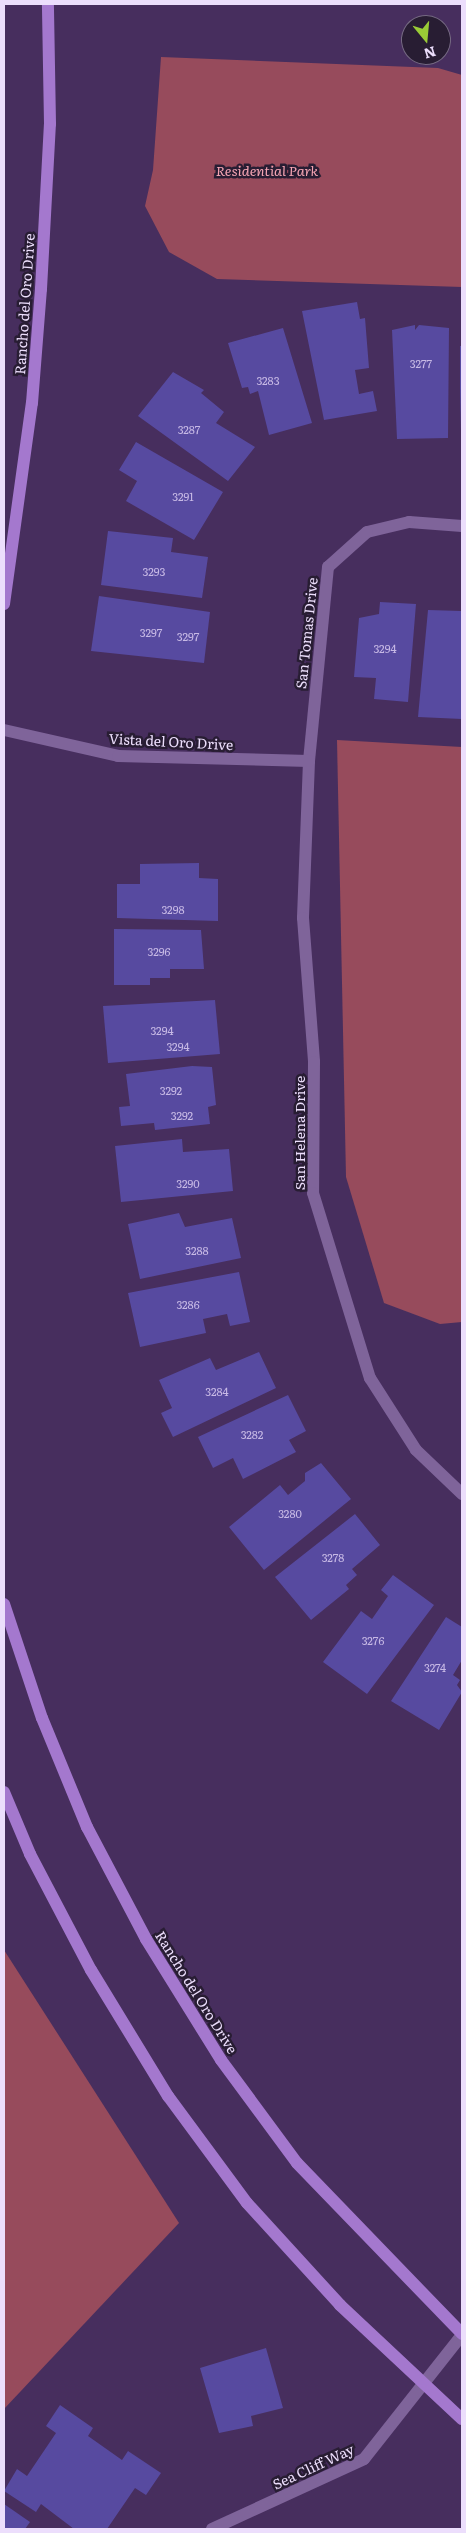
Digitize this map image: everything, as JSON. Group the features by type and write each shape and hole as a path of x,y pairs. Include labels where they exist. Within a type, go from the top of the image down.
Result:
{"main road":[{"name":"Rancho del Oro Drive","path":"4,604 32,403 41,289 50,124 48,4"},
{"name":"Rancho del Oro Drive","path":"4,1604 42,1718 87,1827 146,1939 221,2060 297,2163 462,2335"},
{"path":"4,1792 30,1854 91,1970 168,2096 247,2203 422,2384 462,2419"}],"street":[{"name":"San Tomas Drive","path":"309,761 328,567 367,532 409,522 462,526"},
{"name":"Vista del Oro Drive","path":"4,730 118,756 309,761"},
{"name":"San Helena Drive","path":"309,761 303,918 314,1062 313,1192 370,1378 416,1450 462,1494"},
{"name":"Sea Cliff Way","path":"212,2529 364,2459 462,2335"}],"green space":[{"name":"Residential Park","path":"161,57 438,68 462,75 462,287 217,279 169,252 145,206 153,170"},
{"path":"337,740 462,747 462,1322 440,1324 384,1303 346,1177"},
{"path":"4,1950 179,2223 4,2409"}],"building":[{"path":"357,302 360,319 365,318 369,368 355,370 359,394 373,391 377,411 324,420 302,311"},
{"path":"415,325 415,330 419,325 449,328 448,438 397,439 392,330"},
{"path":"283,328 312,423 269,435 258,391 250,394 248,387 242,388 228,343"},
{"path":"460,346 462,346 460,431"},
{"path":"173,372 204,390 201,393 224,412 216,423 255,447 228,481 138,416"},
{"path":"136,442 223,492 194,540 126,501 137,481 119,470"},
{"path":"108,531 173,538 171,552 208,557 202,598 101,585"},
{"path":"99,596 210,612 204,663 91,651"},
{"path":"380,602 416,604 408,702 374,699 376,678 354,677 359,618 379,614"},
{"path":"428,610 462,611 462,719 418,717"},
{"path":"199,863 199,878 218,879 218,921 117,918 117,884 140,884 140,864"},
{"path":"114,929 201,930 204,969 170,969 170,978 150,978 150,985 114,985"},
{"path":"215,1000 220,1054 108,1063 103,1006"},
{"path":"192,1066 212,1067 216,1105 208,1107 210,1124 155,1130 154,1123 121,1126 119,1107 130,1106 126,1074"},
{"path":"182,1139 183,1152 229,1149 233,1191 121,1202 115,1146"},
{"path":"179,1213 185,1227 232,1218 241,1258 140,1279 128,1224"},
{"path":"239,1272 250,1322 230,1326 227,1314 203,1319 206,1333 140,1347 128,1293"},
{"path":"259,1352 276,1388 173,1437 161,1413 172,1408 159,1380 210,1358 216,1370"},
{"path":"288,1395 306,1431 289,1440 296,1452 243,1479 233,1458 213,1468 198,1437"},
{"path":"321,1463 351,1499 264,1570 229,1527 280,1485 288,1495 305,1481 305,1473"},
{"path":"355,1514 380,1545 352,1569 357,1575 346,1585 349,1589 311,1620 275,1577"},
{"path":"393,1575 434,1605 367,1694 323,1662 361,1611 372,1619 388,1596 381,1590"},
{"path":"446,1617 462,1627 462,1660 453,1675 460,1680 457,1685 462,1692 439,1730 391,1701"},
{"path":"266,2348 283,2408 251,2416 253,2426 219,2433 200,2368"},
{"path":"60,2405 93,2428 88,2436 122,2460 128,2451 161,2473 146,2495 135,2488 107,2529 74,2529 41,2504 36,2512 4,2491 17,2469 27,2476 56,2433 46,2426"},
{"path":"4,2504 30,2522 25,2529 4,2529"}]}
